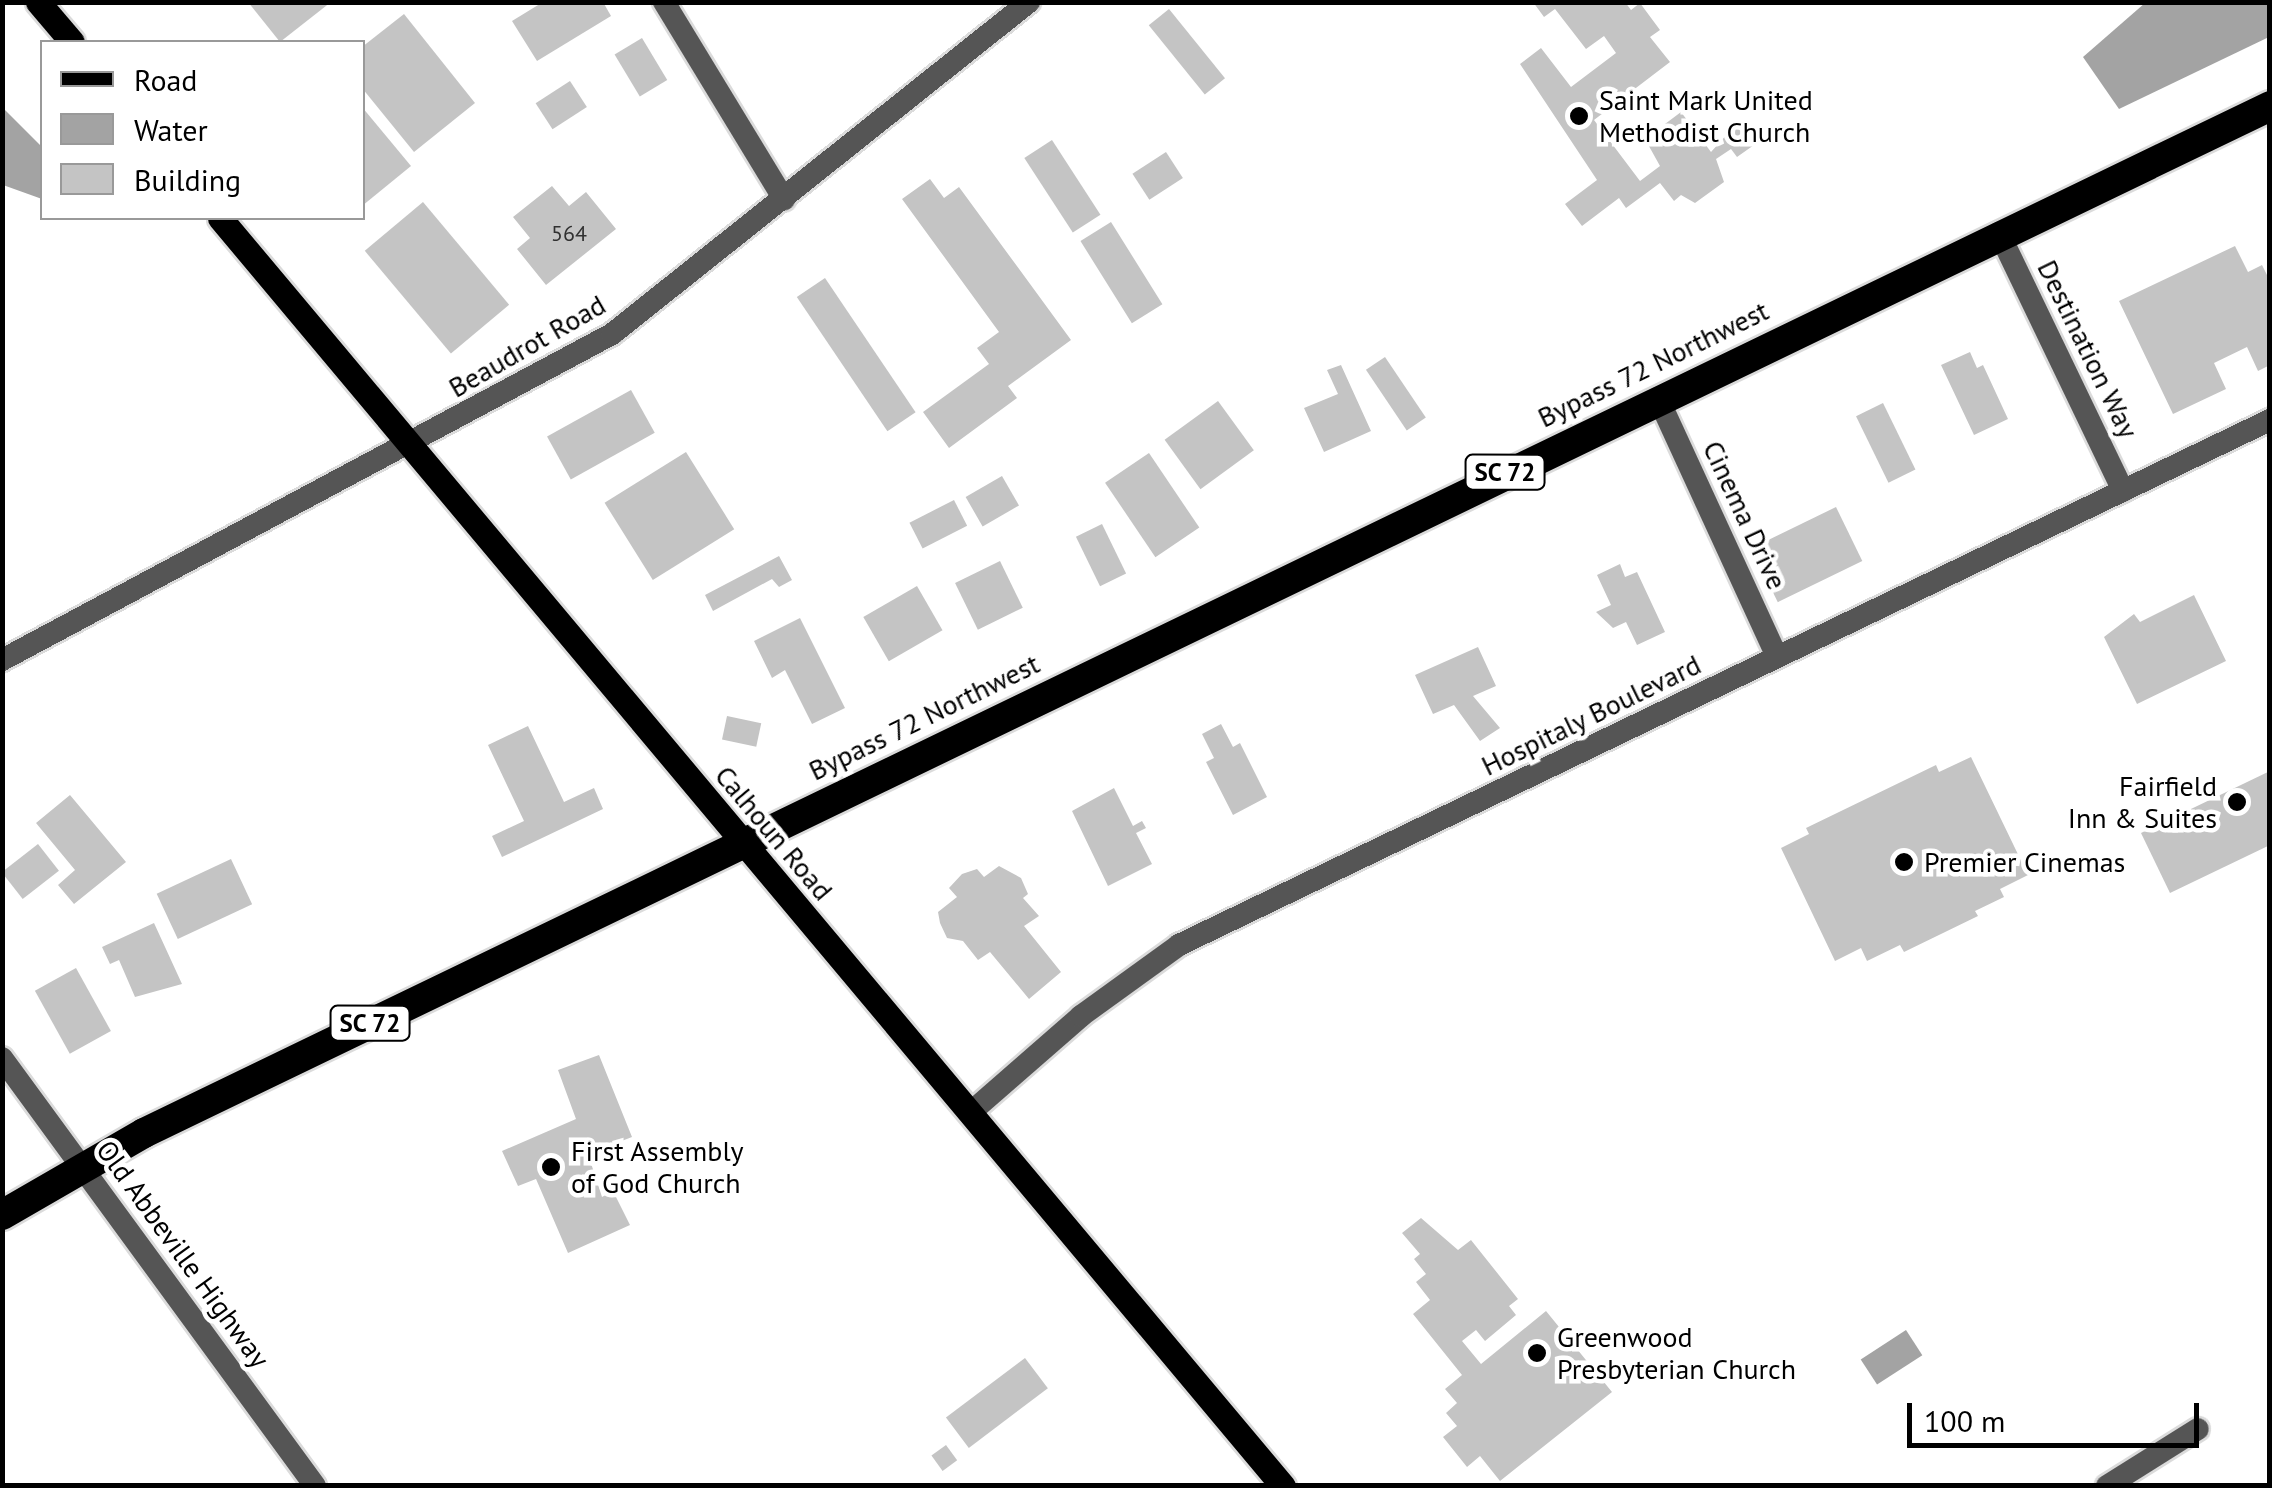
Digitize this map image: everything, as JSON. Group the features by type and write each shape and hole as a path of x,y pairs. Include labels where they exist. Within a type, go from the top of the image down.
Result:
{"highway":[{"name":"Bypass 72 Northwest","path":"742,841 1999,233 2270,106"},
{"name":"SC 72","path":"2,1215 82,1168 742,841"}],"main road":[{"path":"38,2 70,40"},
{"name":"Calhoun Road","path":"222,220 1283,1486"}],"street":[{"path":"664,2 784,199"},
{"name":"Beaudrot Road","path":"2,660 413,446 612,334 1029,2"},
{"name":"Destination Way","path":"1999,233 2123,491"},
{"name":"Cinema Drive","path":"1658,398 1777,657"},
{"name":"Hospitaly Boulevard","path":"970,1113 1081,1016 1179,945 2270,420"},
{"name":"Old Abbeville Highway","path":"2,1058 315,1486"},
{"path":"2107,1486 2198,1428"}],"water":[{"path":"2145,3 2269,3 2269,37 2119,109 2083,57"},
{"path":"2,107 40,145 40,198 3,185"},
{"path":"1906,1330 1922,1355 1877,1385 1861,1359"}],"building":[{"path":"248,2 331,2 283,40 278,40"},
{"path":"543,2 603,2 611,16 537,61 512,21"},
{"name":"Saint Mark United Methodist Church","path":"1533,2 1625,2 1631,10 1640,3 1660,30 1650,37 1670,62 1594,120 1640,181 1660,166 1645,139 1681,112 1711,152 1738,122 1754,145 1737,157 1731,149 1716,159 1724,182 1695,203 1681,195 1674,201 1660,183 1626,208 1619,198 1582,226 1565,204 1597,180 1520,64 1541,48 1571,87 1616,53 1604,36 1586,49 1555,9 1544,17"},
{"path":"1169,9 1225,78 1205,95 1149,25"},
{"path":"404,14 475,103 414,152 365,92 365,45"},
{"path":"642,38 667,80 640,96 615,54"},
{"path":"570,81 587,107 552,129 536,103"},
{"path":"365,111 411,166 365,204"},
{"path":"1052,140 1100,215 1073,233 1024,158"},
{"path":"1166,152 1183,178 1149,200 1132,174"},
{"path":"930,179 944,198 959,187 1071,340 1008,386 1017,398 949,448 923,412 989,364 977,348 999,332 902,199"},
{"path":"552,186 569,206 586,192 616,229 546,285 517,249 530,238 513,217"},
{"path":"423,202 509,305 451,354 365,251"},
{"path":"1111,222 1162,304 1132,323 1080,241"},
{"path":"2235,246 2248,272 2262,265 2270,281 2270,365 2258,371 2247,347 2214,363 2226,389 2173,414 2119,301"},
{"path":"825,278 916,412 887,431 797,297"},
{"path":"1970,352 1977,368 1983,365 2008,419 1974,435 1941,365"},
{"path":"1385,357 1426,418 1407,430 1366,370"},
{"path":"1341,365 1371,431 1324,452 1304,408 1338,394 1327,370"},
{"path":"631,390 655,433 571,479 547,437"},
{"path":"1218,401 1254,450 1200,489 1165,440"},
{"path":"1883,403 1915,470 1888,483 1856,416"},
{"path":"686,452 734,529 653,580 605,503"},
{"path":"1149,453 1199,528 1155,557 1105,483"},
{"path":"1002,476 1019,505 983,526 966,497"},
{"path":"954,500 967,526 923,549 909,523"},
{"path":"1836,507 1862,561 1778,602 1752,548"},
{"path":"1102,524 1126,573 1100,586 1076,537"},
{"path":"779,556 792,580 779,587 772,579 713,611 705,595"},
{"path":"1000,561 1023,608 978,630 955,583"},
{"path":"1620,564 1625,577 1637,572 1665,632 1637,645 1626,622 1613,628 1596,612 1611,605 1597,575"},
{"path":"917,586 942,630 889,661 863,617"},
{"path":"2194,595 2226,661 2137,704 2104,637 2134,614 2140,622"},
{"path":"800,618 845,708 812,724 785,670 772,678 754,641"},
{"path":"1478,647 1496,686 1473,696 1500,728 1480,741 1454,705 1433,714 1415,675"},
{"path":"727,716 761,723 756,747 722,739"},
{"path":"1221,724 1233,747 1240,743 1267,797 1233,815 1206,762 1214,758 1202,734"},
{"path":"528,726 564,802 594,788 603,809 502,857 492,836 524,821 488,745"},
{"name":"Premier Cinemas","path":"1971,757 2028,875 2000,889 2004,897 1975,911 1978,916 1904,952 1900,945 1867,961 1861,948 1835,961 1781,848 1809,834 1806,828 1936,765 1939,772"},
{"name":"Fairfield Inn & Suites","path":"2270,771 2270,845 2170,893 2141,833"},
{"path":"1114,788 1133,826 1142,821 1146,828 1136,833 1152,864 1108,886 1072,811"},
{"path":"70,795 126,862 74,904 58,885 75,870 36,823"},
{"path":"38,844 59,871 23,899 2,872"},
{"path":"231,859 252,904 178,939 157,894"},
{"path":"999,866 1021,878 1028,894 1023,898 1039,916 1024,926 1061,972 1029,999 990,952 978,960 963,941 947,938 940,923 938,912 957,897 949,888 962,874 977,869 984,877"},
{"path":"154,923 182,984 135,997 119,960 110,964 102,947"},
{"path":"76,968 111,1031 70,1054 35,991"},
{"name":"First Assembly of God Church","path":"599,1055 632,1137 588,1154 602,1197 613,1191 630,1225 568,1253 536,1179 518,1186 502,1151 576,1119 558,1070"},
{"name":"Greenwood Presbyterian Church","path":"1421,1218 1458,1250 1471,1240 1518,1299 1509,1306 1516,1315 1485,1341 1476,1330 1462,1341 1481,1364 1546,1311 1612,1392 1500,1481 1480,1456 1467,1467 1443,1437 1457,1426 1446,1413 1457,1403 1445,1389 1462,1375 1413,1314 1430,1300 1416,1282 1426,1274 1414,1259 1420,1254 1402,1233"},
{"path":"1025,1358 1048,1388 969,1448 946,1418"},
{"path":"946,1445 957,1460 943,1471 931,1456"}],"place":[{"name":"Saint Mark United Methodist Church","path":"1579,116"},
{"name":"Fairfield Inn & Suites","path":"2237,802"},
{"name":"Premier Cinemas","path":"1904,862"},
{"name":"First Assembly of God Church","path":"551,1167"},
{"name":"Greenwood Presbyterian Church","path":"1537,1353"}]}
